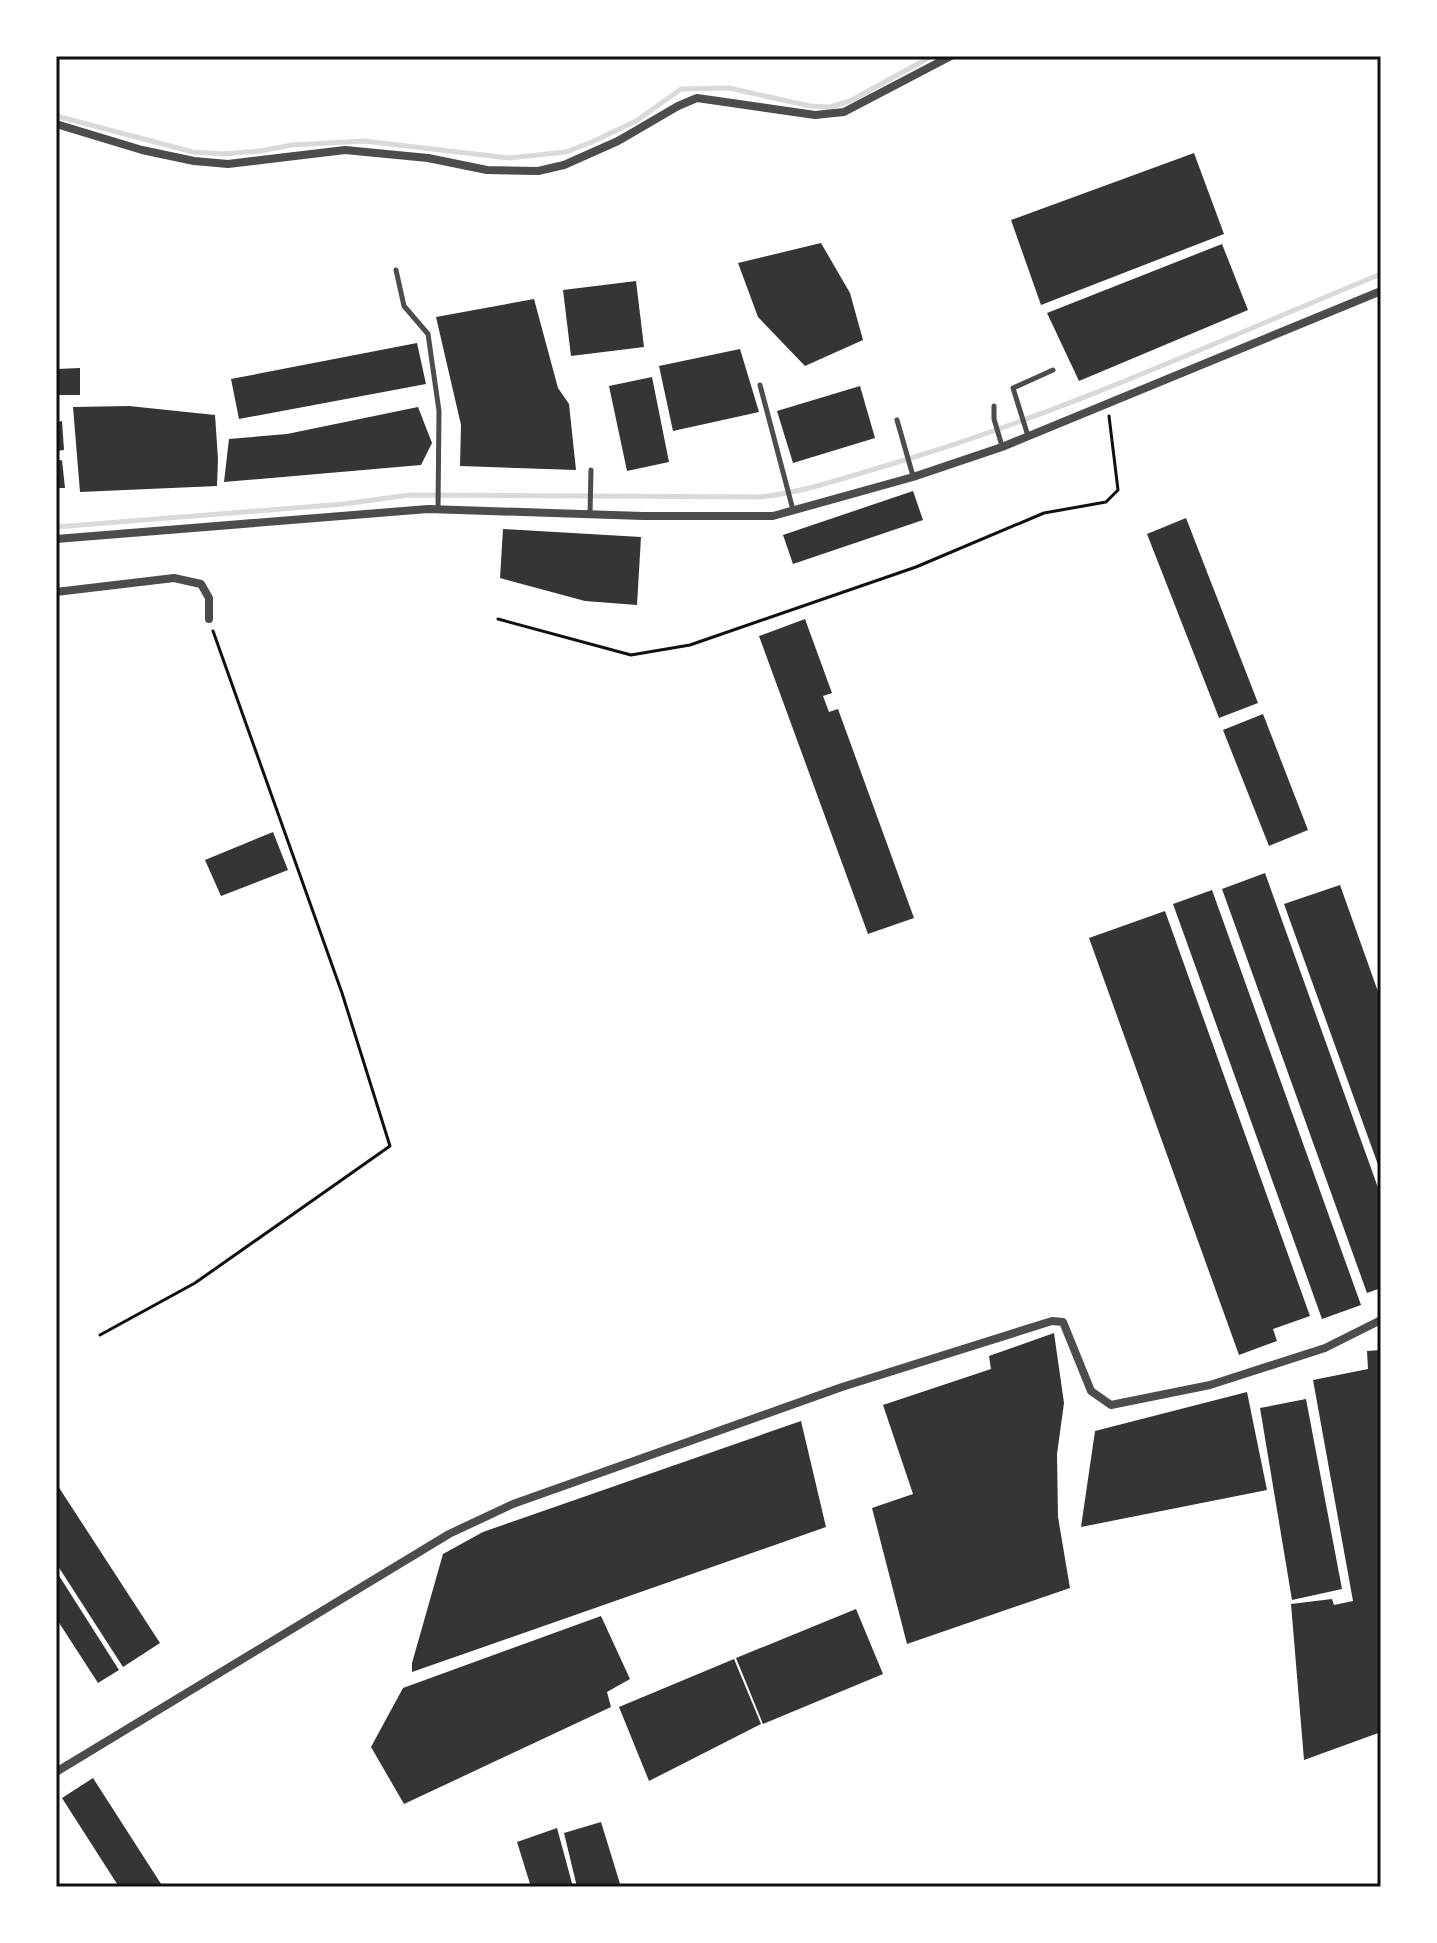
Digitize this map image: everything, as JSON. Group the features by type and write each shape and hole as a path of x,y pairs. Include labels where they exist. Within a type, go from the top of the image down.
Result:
{"street":[{"path":"56,124 142,150 194,161 228,164 345,150 428,158 487,170 538,171 564,165 618,141 697,98 815,115 844,112 951,56"},
{"path":"56,539 438,506 773,516 792,506 913,477 1026,432 1107,405 1381,291"},
{"path":"56,592 174,578 201,584 209,598 209,619"},
{"path":"56,1772 449,1534 513,1504 842,1387 1052,1321 1063,1322 1091,1391 1111,1405 1210,1385 1325,1348 1381,1320"}],"lane":[{"path":"396,270 404,306 428,334 439,411 438,506"},
{"path":"1026,432 1013,388 1053,370"},
{"path":"760,385 792,506"},
{"path":"994,406 994,419 1002,443"},
{"path":"897,420 913,477"},
{"path":"590,510 591,470"}],"path":[{"path":"498,619 631,655 690,645 916,567 1044,513 1106,502 1118,490 1107,405"},
{"path":"100,1335 195,1283 390,1146 342,993 209,619"}],"building":[{"path":"1194,153 1224,234 1041,305 1011,220"},
{"path":"821,243 850,293 863,340 805,366 758,317 738,263"},
{"path":"1222,244 1248,310 1079,381 1047,313"},
{"path":"636,281 644,347 571,356 563,290"},
{"path":"534,299 558,388 569,404 576,470 460,466 461,425 436,317"},
{"path":"417,343 426,384 239,419 231,379"},
{"path":"740,349 759,412 673,431 659,366"},
{"path":"80,368 80,395 56,395 56,369"},
{"path":"652,377 669,462 627,471 609,386"},
{"path":"860,386 875,438 793,463 777,411"},
{"path":"129,406 215,415 217,486 80,492 73,407"},
{"path":"418,407 432,443 421,465 224,482 229,439 287,434"},
{"path":"62,421 64,450 56,451 56,422"},
{"path":"62,460 65,488 56,488 56,461"},
{"path":"913,491 923,520 793,564 783,535"},
{"path":"1186,518 1258,703 1219,718 1147,534"},
{"path":"503,529 641,537 637,605 585,601 500,578"},
{"path":"805,619 832,693 823,696 829,712 838,709 914,918 868,934 759,636"},
{"path":"1263,714 1308,830 1269,846 1223,730"},
{"path":"273,832 288,870 221,896 205,860"},
{"path":"1265,873 1381,1196 1381,1288 1367,1293 1222,889"},
{"path":"1340,885 1381,1000 1381,1173 1284,904"},
{"path":"1212,890 1361,1305 1322,1319 1173,904"},
{"path":"1165,911 1310,1316 1273,1329 1277,1341 1239,1355 1089,938"},
{"path":"1054,1333 1064,1403 1057,1454 1058,1517 1070,1588 907,1644 872,1508 913,1494 883,1405 991,1369 989,1356"},
{"path":"1381,1350 1381,1732 1304,1760 1291,1604 1332,1599 1334,1605 1353,1601 1313,1380 1368,1369 1367,1351"},
{"path":"1247,1392 1267,1490 1081,1527 1095,1431"},
{"path":"1306,1399 1342,1589 1292,1600 1260,1408"},
{"path":"801,1421 826,1527 412,1672 443,1554 483,1532"},
{"path":"56,1483 160,1643 123,1667 56,1563"},
{"path":"56,1571 119,1670 98,1683 56,1618"},
{"path":"856,1609 883,1674 763,1724 736,1658"},
{"path":"601,1616 630,1679 607,1692 611,1707 404,1804 371,1747 403,1688"},
{"path":"734,1659 761,1724 649,1781 619,1707"},
{"path":"93,1778 163,1887 119,1887 62,1798"},
{"path":"601,1822 621,1887 577,1887 564,1833"},
{"path":"557,1828 573,1887 531,1887 517,1842"}],"waterway":[{"path":"56,116 193,152 223,154 292,145 364,141 509,158 566,152 592,142 636,121 681,89 729,88 810,106 830,107 850,101 932,56"},
{"path":"56,527 344,504 409,495 760,497 794,491 957,444 1018,422 1140,375 1381,274"}]}
